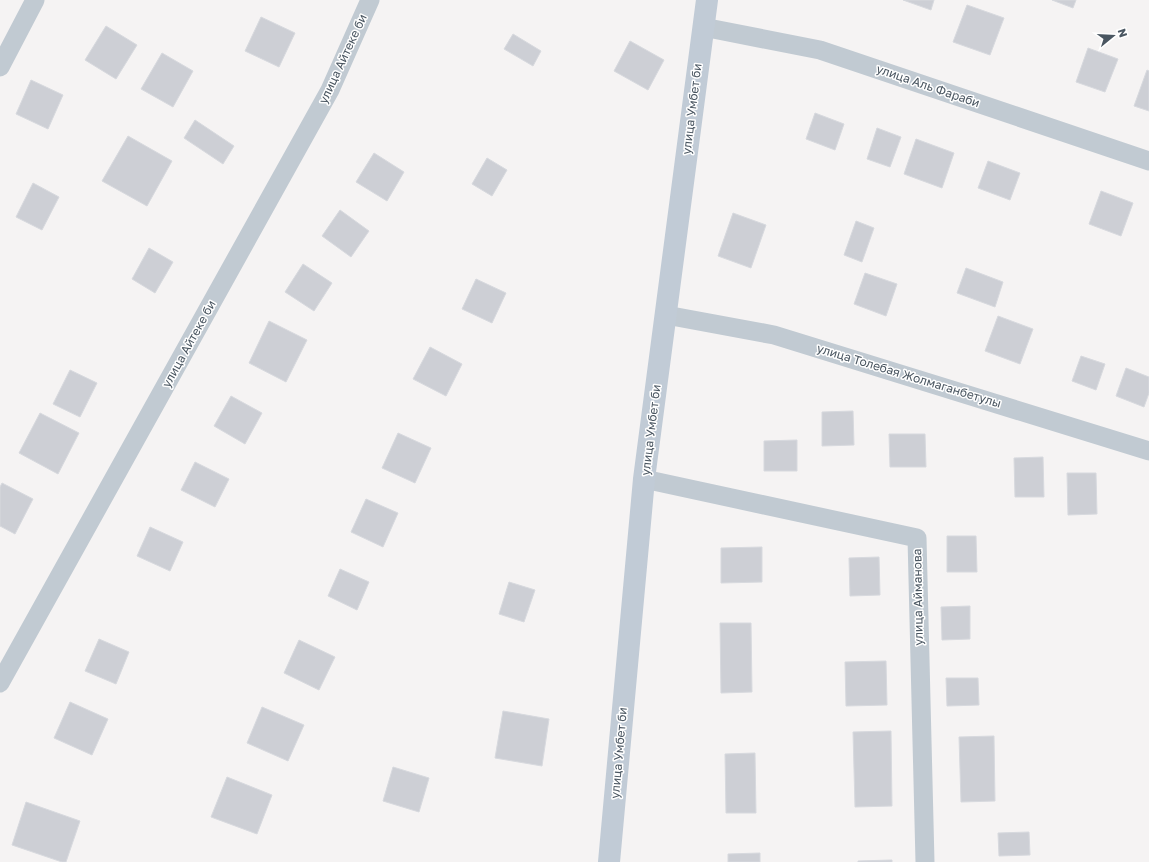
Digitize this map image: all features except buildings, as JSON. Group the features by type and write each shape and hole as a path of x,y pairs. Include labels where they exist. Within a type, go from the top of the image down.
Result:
{"street":[{"path":"0,68 35,0"},
{"name":"улица Айтеке би","path":"0,683 330,90 370,0"},
{"name":"улица Умбет би","path":"609,862 644,479 707,0"},
{"name":"улица Аль Фараби","path":"703,27 820,50 1149,161"},
{"name":"улица Толебая Жолмаганбетулы","path":"666,314 774,334 1149,451"},
{"name":"улица Айманова","path":"644,479 917,538 925,862"}]}
